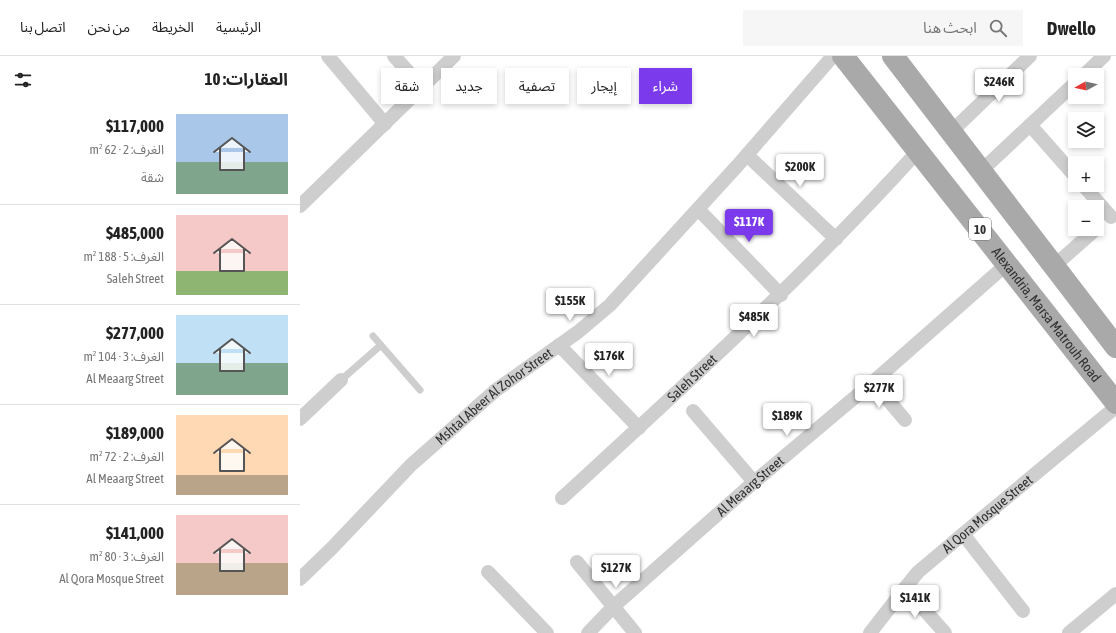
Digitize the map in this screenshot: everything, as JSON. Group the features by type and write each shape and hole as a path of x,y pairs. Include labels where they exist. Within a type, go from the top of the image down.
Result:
{"main road":[{"name":"Alexandria, Marsa Matrouh Road","path":"843,56 1116,403"},
{"name":"10","path":"893,56 1116,347"}],"street":[{"path":"328,56 385,124"},
{"path":"394,56 405,68"},
{"path":"433,76 454,56"},
{"name":"Mshtal Abeer Al Zohor Street","path":"300,579 332,548 411,464 496,390 595,319 610,305 747,155 833,56"},
{"path":"951,132 1030,56"},
{"path":"1091,68 1104,56"},
{"path":"981,171 1068,90"},
{"path":"300,206 405,104"},
{"path":"1030,125 1068,168"},
{"name":"Saleh Street","path":"562,498 639,428 780,295 836,239 918,151"},
{"path":"747,155 836,239"},
{"path":"1090,192 1113,214 1104,222"},
{"path":"698,209 780,295"},
{"path":"1054,266 1089,236"},
{"name":"Al Meaarg Street","path":"588,633 614,606 754,482 873,382 1007,264"},
{"path":"559,345 639,428"},
{"path":"300,419 341,380"},
{"path":"873,382 905,420"},
{"name":"Al Qora Mosque Street","path":"870,633 918,572 1116,407"},
{"path":"693,412 754,482"},
{"path":"963,534 1023,611"},
{"path":"577,562 635,633"},
{"path":"488,572 547,633"},
{"path":"905,588 945,633"},
{"path":"1069,633 1116,594"}],"lane":[{"path":"373,336 420,390"},
{"path":"341,380 382,345"}]}
